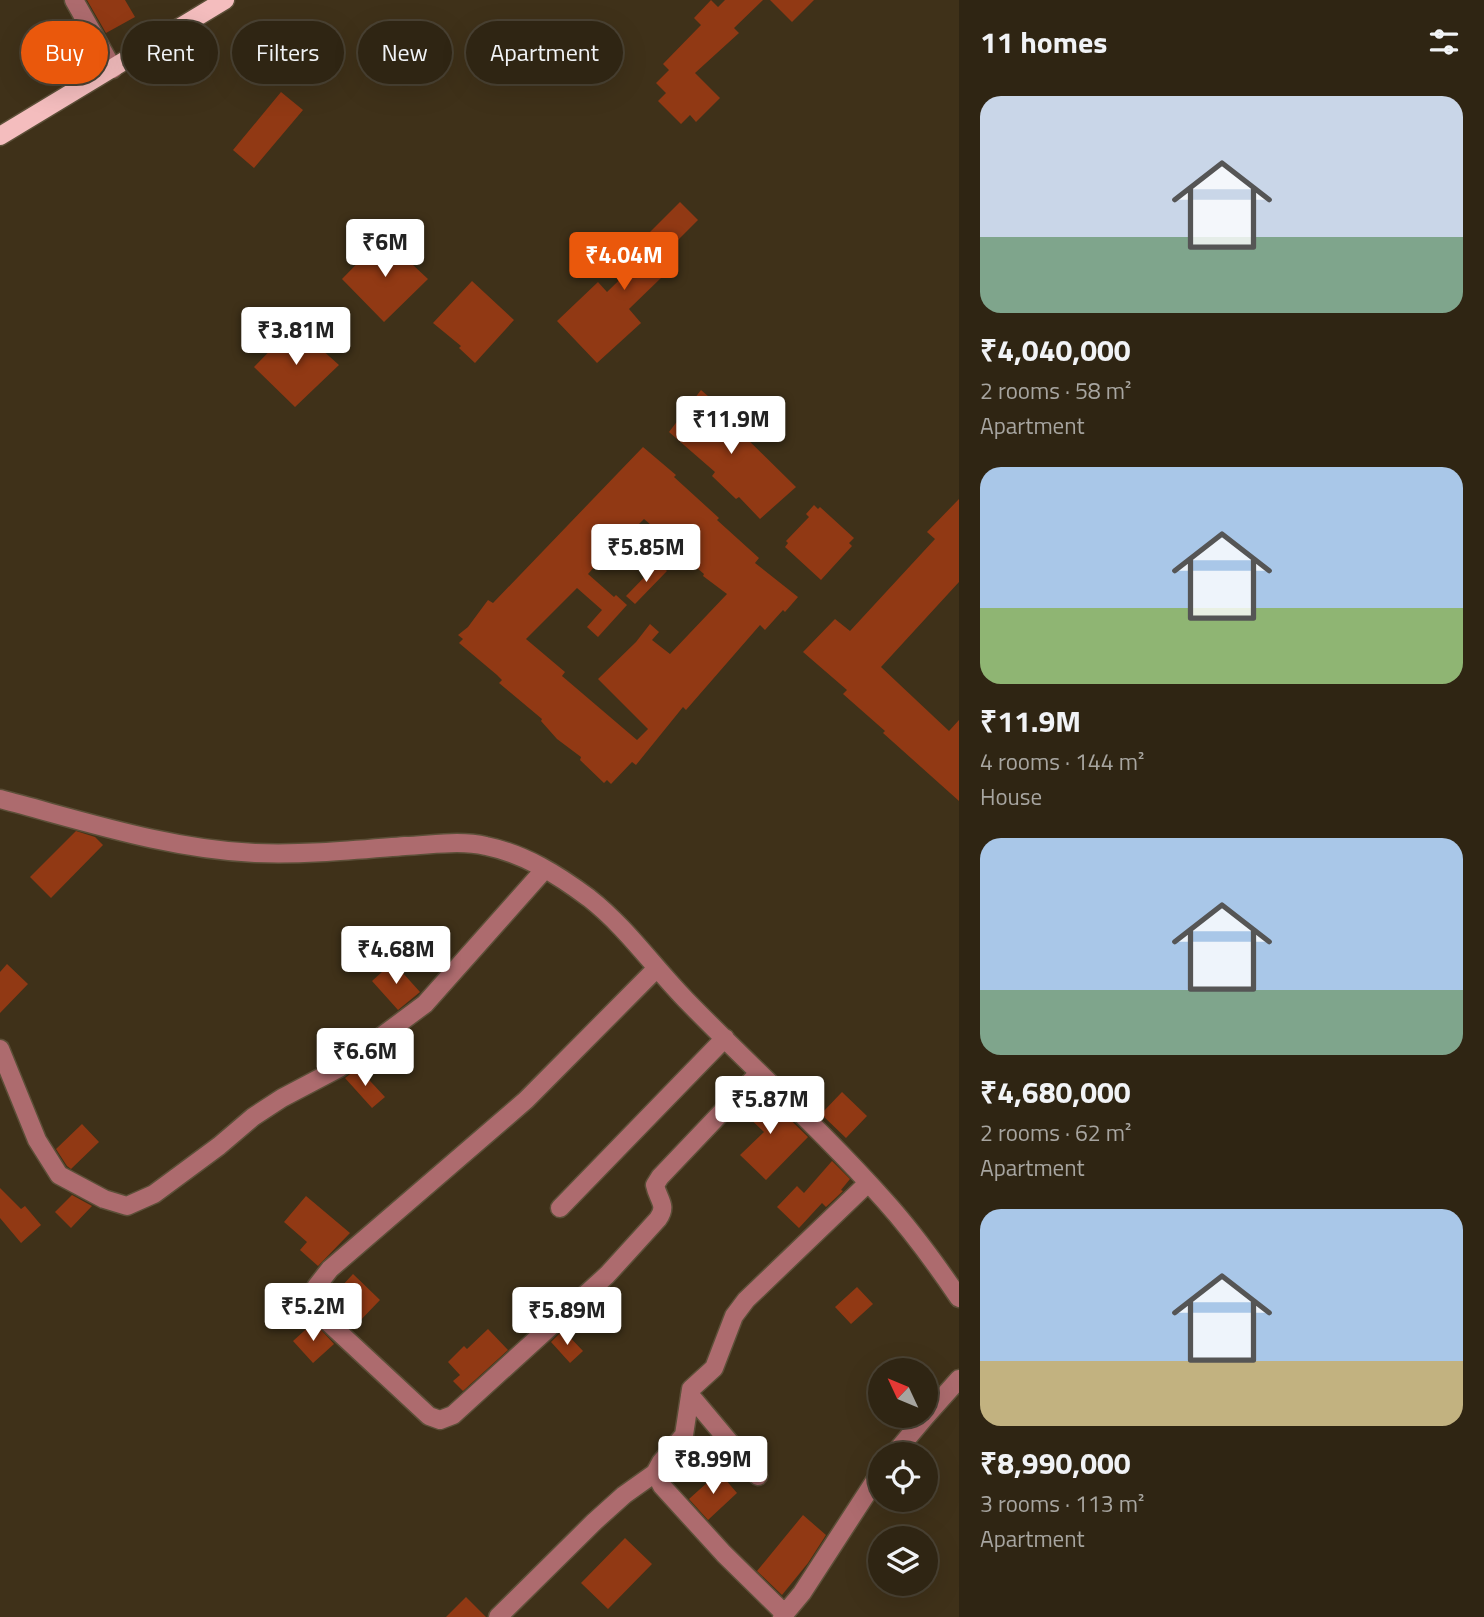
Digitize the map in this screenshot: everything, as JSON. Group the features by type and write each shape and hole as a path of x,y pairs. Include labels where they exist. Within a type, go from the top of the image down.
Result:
{"main road":[{"path":"0,136 225,0"}],"street":[{"path":"74,0 113,69"},
{"path":"0,799 167,842 208,849 255,853 309,853 452,843 505,850 545,869 598,906 656,969 868,1183 912,1233 959,1298"},
{"path":"0,1049 37,1140 60,1175 104,1199 127,1206 154,1194 253,1117 282,1098 339,1068 425,1004 545,869"},
{"path":"656,969 526,1100 330,1269 316,1287 317,1307 329,1323 429,1416 440,1420 453,1415 607,1275 659,1219 663,1203 656,1192 657,1181 759,1073"},
{"path":"560,1208 725,1038"},
{"path":"498,1617 594,1522 624,1495 655,1474 661,1462 684,1435 691,1389 714,1368 734,1316 746,1300 868,1183"},
{"path":"938,1402 958,1380"},
{"path":"690,1395 758,1476"},
{"path":"904,1442 916,1428"},
{"path":"655,1474 662,1486 783,1615 802,1593 868,1491"}],"building":[{"path":"87,0 125,0 135,17 122,21 122,24 108,32 108,21 99,21"},
{"path":"711,0 718,7 725,0 763,0 734,28 739,33 695,73 720,98 696,122 690,115 681,124 658,101 666,93 656,83 669,70 663,64 701,25 694,18"},
{"path":"770,0 814,0 792,22"},
{"path":"281,92 303,110 254,168 233,150"},
{"path":"680,202 698,220 652,266 662,277 629,309 641,323 597,363 557,321 598,282 607,292 646,254 637,245"},
{"path":"383,237 428,279 384,322 342,279"},
{"path":"472,281 514,320 475,363 459,348 461,346 433,323"},
{"path":"294,326 318,350 320,348 339,365 295,407 254,367"},
{"path":"701,390 738,422 738,430 796,487 760,519 739,497 736,499 712,476 715,472 669,432"},
{"path":"643,447 676,475 674,477 719,518 717,520 759,558 755,563 798,597 765,630 760,625 686,710 683,707 636,765 632,762 611,784 607,780 604,783 580,760 581,757 557,739 542,719 499,683 502,680 497,675 459,643 463,639 458,635 468,627 488,600 493,603","holes":["644,519 679,549 677,551 704,574 703,576 727,594 670,654 652,640 659,632 650,624 636,642 598,679 648,729 637,740 562,676 565,672 526,639 577,588 602,610 587,627 598,637 627,605 588,574 620,538 622,541"]},
{"path":"959,499 959,582 881,667 949,731 959,720 959,801 883,733 885,731 843,694 847,690 803,652 835,619 850,631 935,539 927,532"},
{"path":"814,505 818,509 820,507 854,538 849,543 852,546 821,580 785,547 788,543 786,541 809,517 806,514"},
{"path":"658,563 667,571 635,604 626,596"},
{"path":"76,831 95,837 103,845 51,898 30,877"},
{"path":"393,962 420,992 398,1010 372,981"},
{"path":"7,964 28,984 0,1013 0,972"},
{"path":"358,1068 385,1097 372,1108 345,1078"},
{"path":"759,1089 808,1137 766,1180 740,1155 764,1132 740,1109"},
{"path":"842,1092 867,1116 846,1138 821,1114"},
{"path":"82,1124 99,1142 71,1169 56,1149"},
{"path":"832,1161 850,1179 841,1190 843,1191 826,1207 822,1203 799,1228 777,1207 797,1186 804,1193"},
{"path":"0,1188 21,1209 25,1206 41,1225 21,1243 0,1218"},
{"path":"72,1195 92,1206 71,1228 55,1212"},
{"path":"306,1196 350,1233 318,1266 300,1250 307,1242 284,1222"},
{"path":"353,1274 380,1300 355,1326 328,1301"},
{"path":"857,1287 873,1304 851,1324 835,1307"},
{"path":"314,1322 334,1344 313,1363 293,1341"},
{"path":"488,1329 508,1350 463,1391 453,1381 460,1375 448,1362 464,1346 467,1349"},
{"path":"563,1330 583,1351 570,1363 551,1342"},
{"path":"719,1472 737,1493 708,1520 689,1499"},
{"path":"803,1515 826,1535 782,1595 757,1571"},
{"path":"625,1538 652,1564 608,1609 581,1583"},
{"path":"466,1597 486,1617 446,1617"}]}
